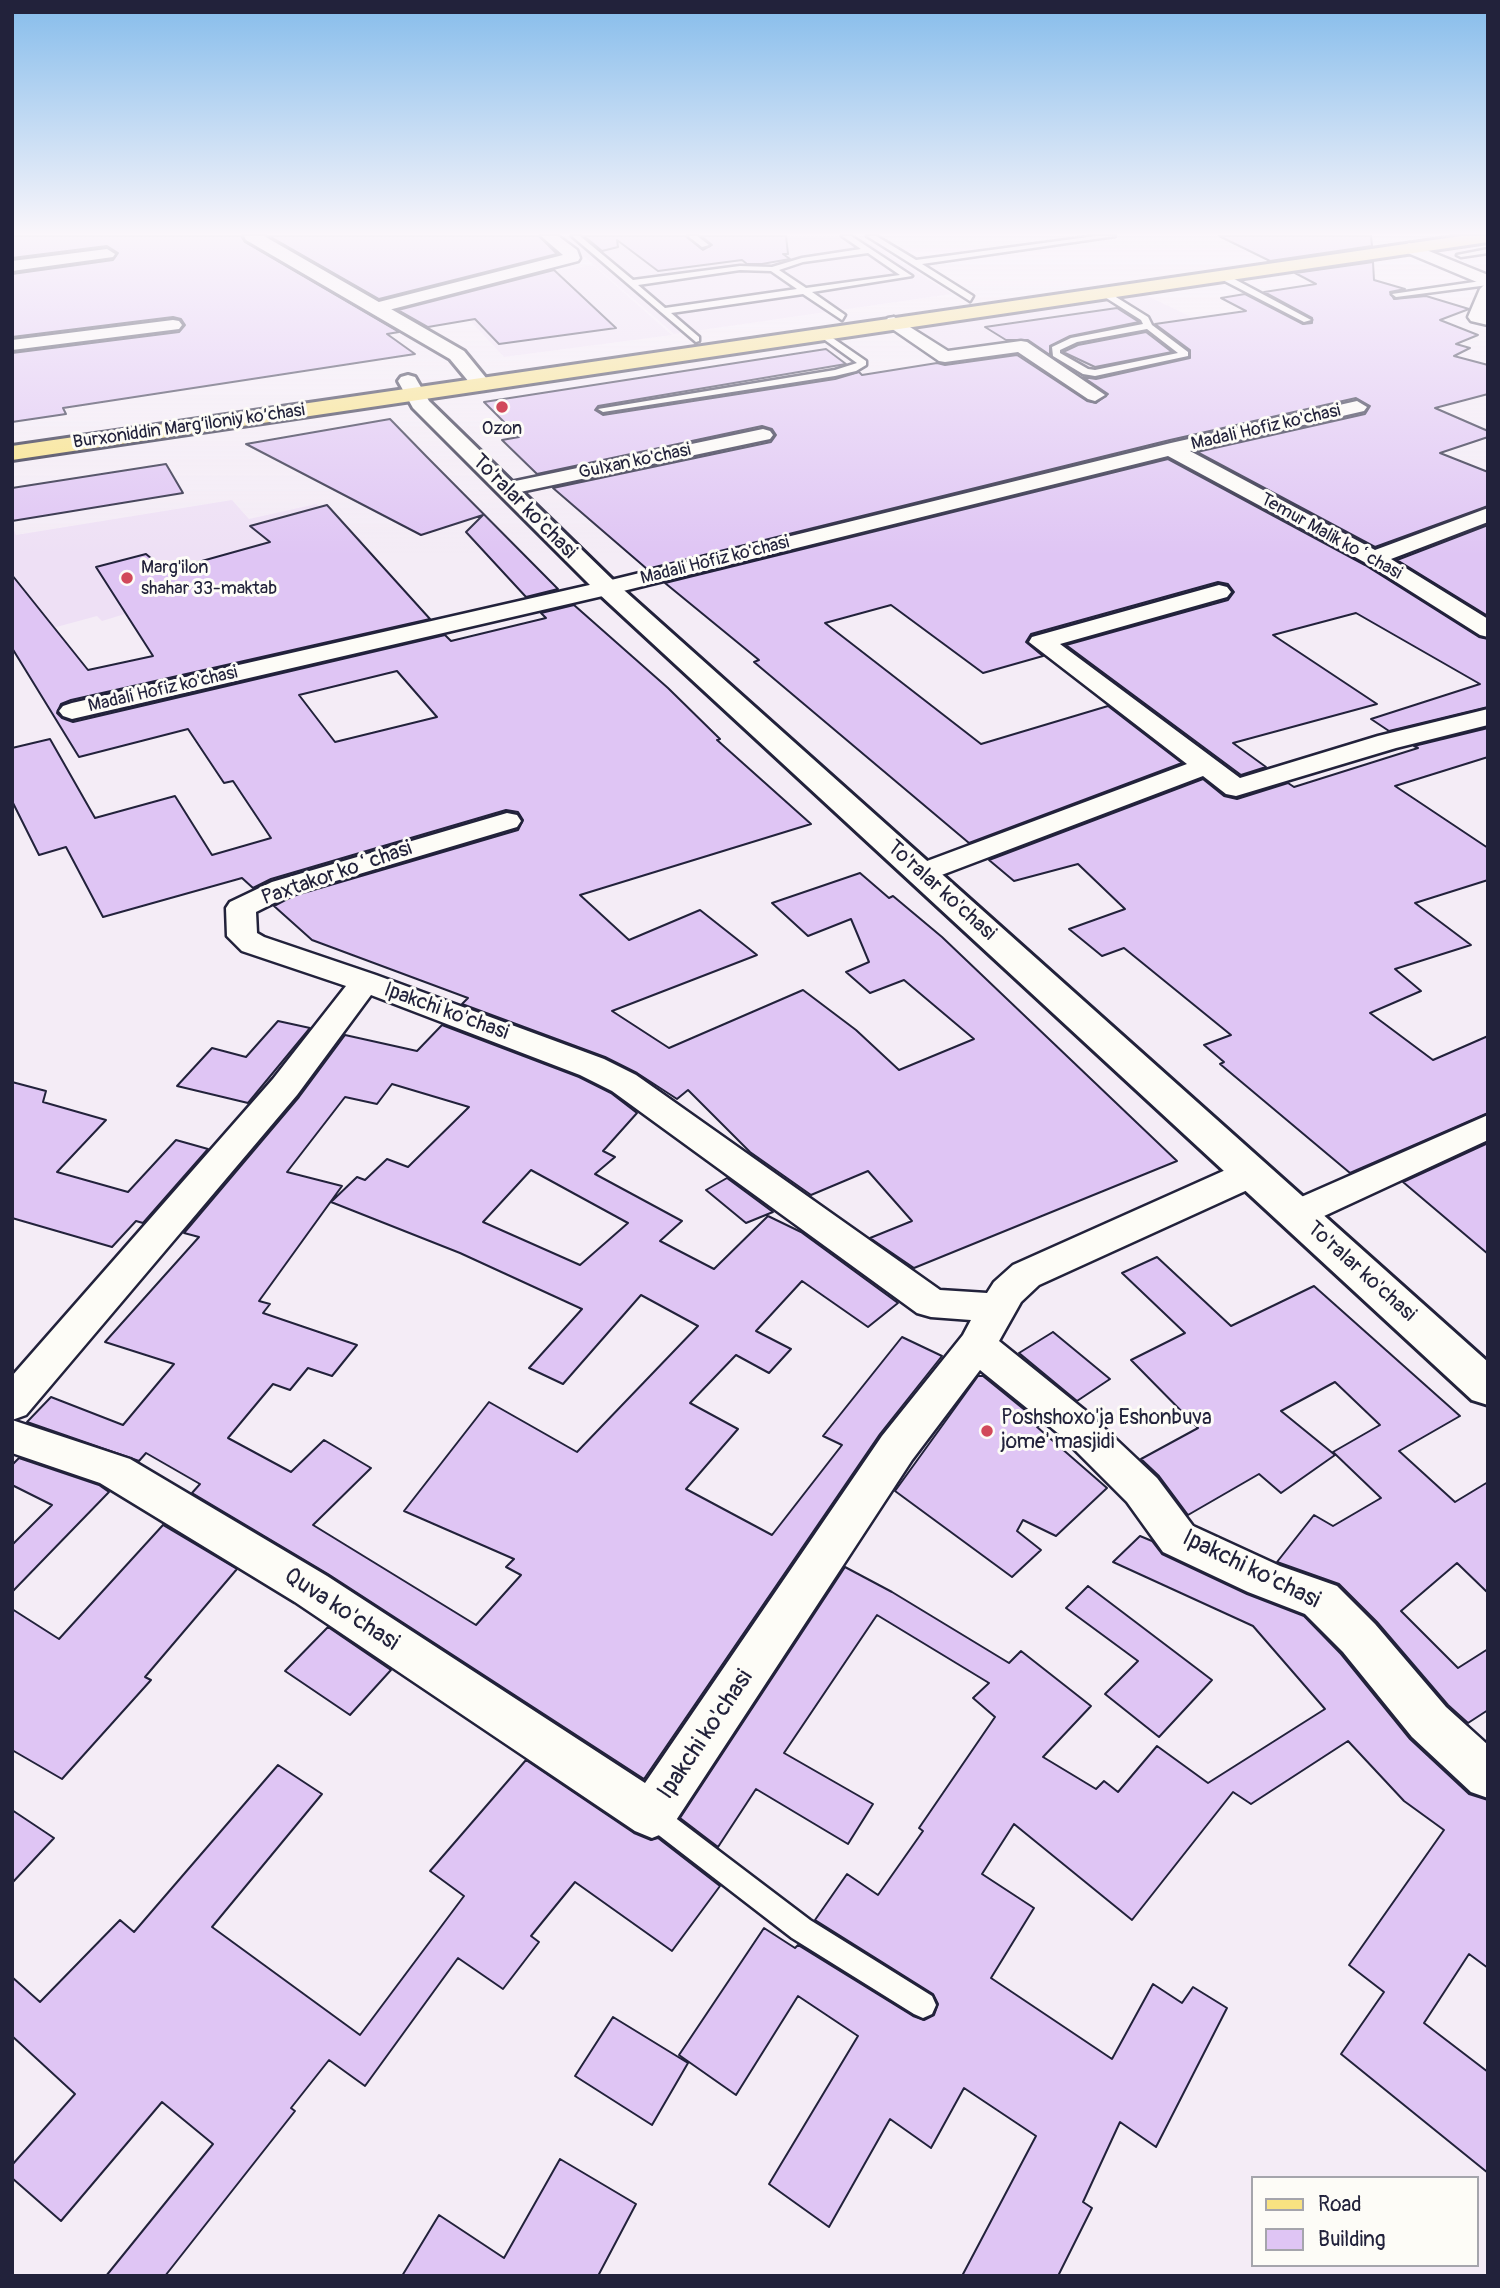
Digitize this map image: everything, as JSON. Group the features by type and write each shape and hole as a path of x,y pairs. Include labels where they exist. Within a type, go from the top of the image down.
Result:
{"main road":[{"name":"Burxoniddin Marg’iloniy ko’chasi","path":"477,378 675,343"},
{"name":"Burxoniddin Marg’iloniy ko’chasi","path":"12,442 746,343"},
{"name":"Burxoniddin Marg’iloniy ko’chasi","path":"12,453 412,387"}],"street":[{"path":"12,345 30,343"},
{"path":"436,343 457,355 477,378"},
{"path":"924,343 945,357 1021,346 1095,395"},
{"name":"To'ralar ko'chasi","path":"412,387 419,404 607,588 1488,1388"},
{"name":"Madali Hofiz ko'chasi","path":"72,711 607,588 1171,449 1357,407"},
{"name":"Gulxan ko'chasi","path":"506,489 763,435"},
{"name":"Temur Malik koʻchasi","path":"1171,449 1374,558 1488,630"},
{"path":"1374,558 1488,514"},
{"path":"1219,592 1041,642 1236,788 1387,742 1488,717"},
{"path":"1461,613 1488,602"},
{"path":"921,873 1206,766"},
{"name":"Paxtakor koʻchasi","path":"365,982 253,944 242,936 241,908 282,888 507,821"},
{"name":"Ipakchi ko'chasi","path":"12,1404 285,1087 365,982 592,1067 624,1083 931,1303 998,1308"},
{"path":"1296,1214 1488,1126"},
{"name":"Ipakchi ko'chasi","path":"652,1815 897,1448 977,1345 1007,1292 1026,1275 1252,1173"},
{"name":"Ipakchi ko'chasi","path":"977,1345 1083,1433 1142,1490 1178,1539 1264,1579 1321,1600 1359,1638 1429,1721 1488,1776"},
{"name":"Quva ko'chasi","path":"12,1436 114,1471 311,1589 652,1815"}],"lane":[{"path":"603,409 835,373 853,369 863,363 835,343"},
{"path":"1068,343 1055,349 1056,354 1078,368 1095,373 1185,354 1172,343"},
{"path":"652,1815 802,1929 923,2005"}],"shaded area":[{"path":"491,343 613,343 504,357"},
{"path":"933,343 1244,343 1259,350 1103,404 1088,378 1030,343 949,354"},
{"name":"Marg'ilon shahar 33-maktab","path":"232,500 249,519 316,504 363,541 102,621 97,616 12,639 12,526 16,535"}],"building":[{"path":"93,343 399,343 415,354 63,408 66,414 12,422 12,353"},
{"path":"1032,343 1056,343 1050,346 1050,355"},
{"path":"1160,343 1172,352 1095,367 1063,352 1078,345"},
{"path":"1180,343 1459,343 1456,344 1470,348 1454,356 1488,365 1488,394 1435,408 1488,431 1488,437 1440,453 1488,472 1488,506 1375,547 1197,452 1365,414 1370,406 1356,398 1170,440 647,569 553,488 771,442 776,435 772,429 762,426 537,474 502,440 519,437 484,402 826,349 846,364 598,406 595,410 603,415 835,379 859,372 862,375 937,363 945,365 1017,355 1087,401 1096,403 1108,394 1083,377 1096,379 1190,358 1190,350"},
{"path":"390,419 558,589 526,597 466,532 483,515 421,535 246,444"},
{"path":"1168,459 1365,565 1479,637 1488,639 1488,707 1389,731 1371,719 1480,684 1356,613 1273,635 1377,704 1233,743 1266,767 1241,775 1066,645 1228,600 1234,592 1228,584 1218,582 1031,634 1026,642 1043,656 983,673 891,605 825,623 981,744 1108,706 1182,763 969,843 754,662 759,660 665,583"},
{"path":"166,464 183,493 12,521 12,488"},
{"path":"327,505 430,619 71,700 61,704 57,713 73,722 445,635 451,641 546,618 541,613 574,605 668,688 720,739 717,740 811,824 580,895 629,940 700,910 757,955 612,1011 669,1048 803,990 856,1030 899,1070 974,1039 904,980 870,993 846,972 869,962 851,919 808,936 772,903 860,873 889,898 893,896 942,937 1177,1161 914,1268 870,1238 912,1221 868,1171 811,1195 750,1152 688,1090 677,1099 637,1073 605,1057 462,1004 468,998 312,940 274,906 293,896 518,830 523,820 518,812 506,810 271,879 253,888 242,878 103,917 66,847 39,855 12,801 12,748 50,739 95,818 175,796 212,855 271,838 233,781 224,783 188,729 79,757 12,648 12,575 88,670 153,656 96,567 146,554 166,571 270,542 250,526","holes":["397,671 437,717 335,742 299,695"]},
{"path":"1488,525 1488,616 1397,560"},
{"path":"1488,728 1488,757 1395,786 1488,848 1488,880 1415,903 1471,945 1395,969 1421,991 1370,1013 1433,1060 1488,1036 1488,1113 1350,1173 1220,1064 1224,1062 1204,1045 1231,1035 1124,948 1102,956 1069,929 1125,909 1078,864 1014,881 989,860 1203,779 1224,796 1237,799 1288,783 1294,787 1418,748 1414,746"},
{"path":"278,1021 310,1028 248,1103 177,1086 212,1048 246,1057"},
{"path":"442,1025 579,1077 611,1093 637,1113 603,1151 615,1157 595,1174 682,1221 660,1241 714,1269 768,1216 801,1232 898,1303 868,1327 802,1281 756,1331 791,1349 769,1373 736,1355 690,1403 738,1429 686,1489 772,1535 842,1445 823,1436 902,1337 942,1356 880,1434 644,1779 328,1574 192,1493 200,1484 146,1453 139,1461 27,1422 51,1397 123,1425 174,1364 105,1342 199,1237 184,1233 299,1097 345,1035 417,1051","holes":["392,1084 469,1107 408,1167 387,1159 365,1180 357,1177 331,1202 460,1253 582,1309 529,1368 563,1384 641,1295 698,1326 577,1452 489,1402 404,1511 514,1559 506,1567 521,1575 476,1625 313,1525 371,1468 324,1440 291,1472 228,1438 273,1384 290,1390 308,1368 332,1376 357,1345 263,1313 270,1304 259,1301 342,1186 287,1172 345,1097 377,1104","531,1170 573,1193 628,1223 580,1265 483,1222"]},
{"path":"12,1082 46,1091 43,1102 106,1120 57,1172 128,1192 176,1140 208,1149 143,1223 136,1221 112,1247 12,1218"},
{"path":"1488,1143 1488,1254 1403,1182"},
{"path":"727,1178 773,1212 746,1223 706,1190"},
{"path":"1157,1257 1231,1326 1314,1286 1460,1416 1399,1451 1455,1502 1488,1482 1488,1593 1457,1563 1401,1611 1458,1668 1488,1649 1488,1710 1468,1723 1448,1705 1377,1622 1339,1584 1277,1562 1314,1515 1333,1526 1381,1498 1333,1452 1380,1425 1335,1382 1281,1411 1335,1455 1281,1493 1259,1474 1188,1515 1159,1476 1141,1459 1198,1428 1131,1360 1185,1333 1122,1273"},
{"path":"1053,1332 1110,1379 1077,1401 1019,1353"},
{"name":"Poshshoxo'ja Eshonbuva jome' masjidi","path":"978,1376 983,1376 1042,1424 1037,1427 1107,1488 1056,1536 1023,1520 1017,1531 1041,1550 1012,1577 895,1491"},
{"path":"19,1458 99,1485 109,1492 12,1592 12,1545 52,1505 12,1485 12,1465"},
{"path":"163,1525 237,1569 145,1677 151,1680 62,1779 12,1750 12,1609 59,1639"},
{"path":"1140,1536 1152,1541 1162,1554 1247,1594 1304,1616 1341,1654 1410,1739 1469,1794 1488,1800 1488,1968 1469,1954 1424,2023 1488,2072 1488,2173 1341,2054 1384,1992 1349,1965 1444,1830 1404,1801 1348,1741 1251,1804 1233,1792 1132,1920 1014,1824 982,1874 1034,1908 991,1978 1112,2059 1153,1984 1182,2003 1193,1987 1227,2008 1156,2147 1120,2122 1083,2202 1092,2208 1058,2276 962,2276 1036,2136 964,2088 931,2148 890,2119 829,2227 769,2184 858,2036 798,1996 736,2095 679,2055 764,1928 795,1948 798,1945 913,2016 924,2020 934,2015 938,2004 933,1994 815,1920 847,1874 878,1895 923,1831 919,1828 995,1717 973,1698 989,1683 877,1615 784,1753 873,1804 848,1844 756,1789 718,1847 680,1818 845,1567 892,1592 1009,1663 1021,1651 1091,1706 1043,1757 1096,1789 1104,1781 1118,1792 1157,1746 1208,1783 1325,1709 1253,1626 1113,1562"},
{"path":"1088,1586 1212,1680 1159,1737 1105,1694 1138,1661 1066,1608"},
{"path":"328,1627 391,1670 350,1715 285,1671"},
{"path":"526,1760 634,1833 651,1840 658,1838 720,1886 672,1951 575,1882 531,1936 539,1942 503,1989 458,1958 365,2086 329,2060 291,2108 295,2111 165,2276 106,2276 213,2144 162,2102 61,2221 12,2178 12,2165 75,2094 12,2036 12,1977 40,2002 120,1920 134,1932 278,1765 322,1794 212,1927 360,2035 464,1896 430,1871"},
{"path":"12,1810 54,1838 12,1883"},
{"path":"613,2017 688,2063 652,2125 575,2076"},
{"path":"560,2159 636,2204 598,2276 402,2276 439,2215 504,2258"}],"place":[{"name":"Ozon","path":"502,407"},
{"name":"Marg'ilon shahar 33-maktab","path":"127,578"},
{"name":"Poshshoxo'ja Eshonbuva jome' masjidi","path":"987,1431"}]}
